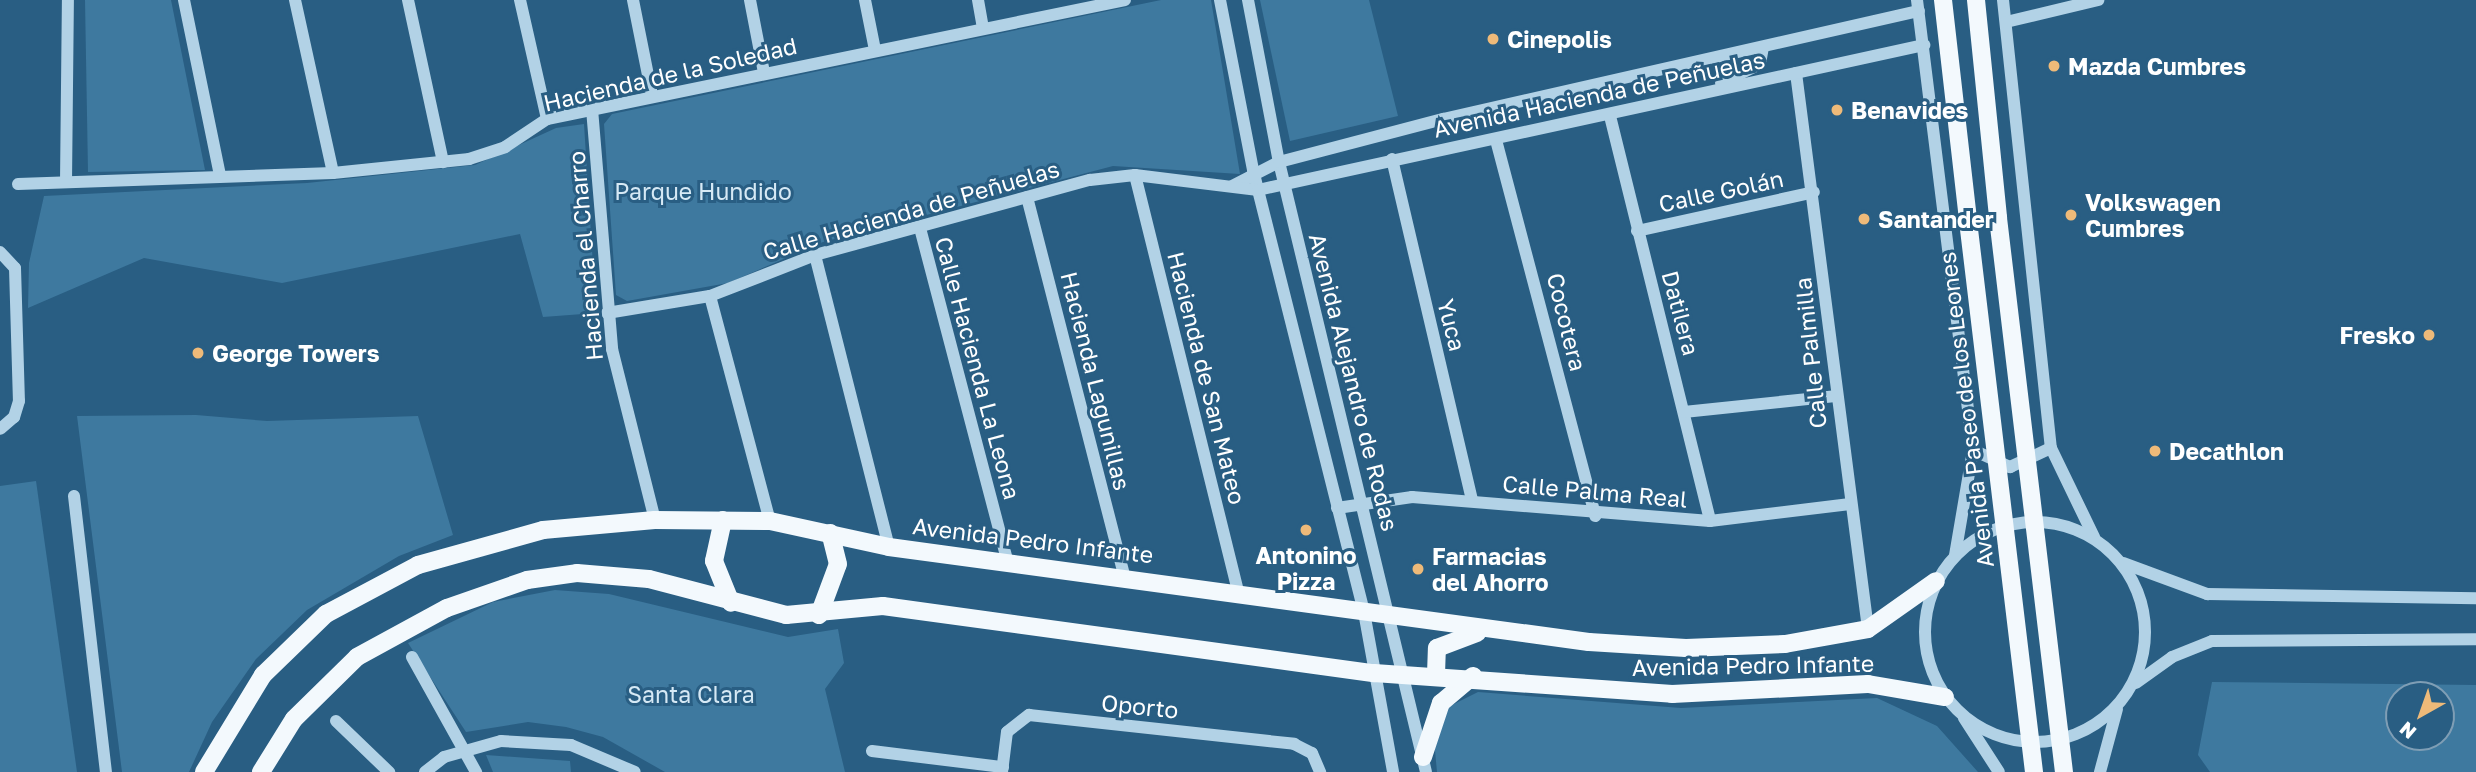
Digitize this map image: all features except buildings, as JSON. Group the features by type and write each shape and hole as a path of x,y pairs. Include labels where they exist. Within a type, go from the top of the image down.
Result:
{"main road":[{"name":"Avenida Paseo de los Leones","path":"1943,0 2034,772"},
{"path":"1976,0 1998,218 2064,772"},
{"name":"Avenida Pedro Infante","path":"204,772 240,707 277,658 326,614 367,588 520,533 655,520 770,521 889,547 1124,575 1498,630 1686,648 1785,644 1868,629 1936,581"},
{"path":"723,520 714,561 731,603"},
{"path":"819,615 838,564 830,533"},
{"name":"Avenida Pedro Infante","path":"261,772 294,719 357,657 468,600 527,580 577,573 649,579 731,603 819,615 883,606 1374,673 1473,676 1590,691 1749,693 1868,684 1945,697"},
{"path":"1436,674 1433,656 1446,640 1498,630"},
{"path":"1424,764 1441,704 1473,676"}],"street":[{"path":"66,182 68,0"},
{"path":"184,0 220,176"},
{"path":"295,0 333,173"},
{"path":"408,0 443,162"},
{"path":"520,0 547,119"},
{"path":"633,0 652,95"},
{"path":"750,0 764,73"},
{"path":"865,0 876,50"},
{"path":"978,0 983,28"},
{"name":"Hacienda de la Soledad","path":"18,184 333,173 443,162 505,147 547,119 592,108 1095,3 1125,0"},
{"name":"Avenida Alejandro de Rodas","path":"1220,0 1253,170 1364,612 1393,772"},
{"name":"Avenida Alejandro de Rodas","path":"1248,0 1284,186 1360,501 1406,674 1424,764"},
{"path":"2003,0 2051,448 2094,537 2123,563 2135,581 2140,609 2136,683"},
{"path":"2006,22 2098,0"},
{"name":"Avenida Hacienda de Peñuelas","path":"1279,162 1763,47 1918,6"},
{"name":"Avenida Paseo de los Leones","path":"1918,6 1973,450 1955,555"},
{"name":"Avenida Hacienda de Peñuelas","path":"1284,186 1392,159 1610,116 1699,93 1924,45"},
{"path":"1699,93 1760,64 1763,47"},
{"name":"Calle Palmilla","path":"1796,73 1814,192 1835,396 1868,629"},
{"name":"Hacienda el Charro","path":"592,108 607,313 655,520"},
{"name":"Datilera","path":"1610,116 1710,521"},
{"name":"Cocotera","path":"1496,140 1595,516"},
{"name":"Yuca","path":"1392,159 1472,501"},
{"path":"1232,186 1253,170 1279,162"},
{"name":"Calle Hacienda de Peñuelas","path":"607,313 710,296 815,255 1027,197 1135,175 1258,191 1284,186"},
{"name":"Hacienda de San Mateo","path":"1135,175 1238,592"},
{"name":"Calle Golán","path":"1637,231 1814,192"},
{"name":"Hacienda Lagunillas","path":"1027,197 1124,575"},
{"name":"Calle Hacienda La Leona","path":"920,228 1007,560"},
{"path":"0,252 15,268 19,375 17,411 0,429"},
{"path":"815,255 889,547"},
{"path":"710,296 770,521"},
{"path":"1685,412 1835,396"},
{"path":"1973,450 2010,467 2051,448"},
{"path":"74,496 106,772"},
{"name":"Calle Palma Real","path":"1337,508 1360,501 1472,501 1595,516 1710,521 1850,505"},
{"path":"1999,772 1960,712 1945,697 1926,650 1925,615 1936,581 1955,555 2009,525 2041,523 2094,537"},
{"path":"2123,563 2207,594 2476,598"},
{"path":"2100,772 2118,709 2136,683 2172,657 2212,641 2476,639"},
{"path":"412,657 476,772"},
{"path":"1960,712 2016,739 2047,740 2100,722 2118,709"},
{"name":"Oporto","path":"1002,769 1007,732 1029,715 1294,744 1312,753 1320,772"},
{"path":"336,721 388,772"},
{"path":"425,772 464,750 539,741 599,756 635,772"},
{"path":"872,751 1002,769"},
{"path":"599,756 601,772"}],"green space":[{"path":"85,0 171,0 205,170 88,172"},
{"name":"Parque Hundido","path":"1161,0 1211,0 1240,174 1113,166 823,242 728,283 627,301 616,295 604,124 612,114"},
{"path":"1260,0 1369,0 1398,116 1290,141"},
{"path":"584,124 596,313 543,317 520,234 282,283 144,258 28,308 29,263 44,196 307,183 475,165 556,128"},
{"path":"196,415 267,421 418,416 453,535 399,556 307,610 256,659 212,722 189,772 122,772 77,416"},
{"path":"36,481 77,772 0,772 0,486"},
{"name":"Santa Clara","path":"555,590 609,594 788,637 838,629 844,663 825,689 845,772 665,772 603,737 566,727 528,722 466,732 408,643 493,602"},
{"path":"2212,682 2385,684 2385,751 2455,751 2455,685 2476,685 2476,772 2210,772 2198,755"},
{"path":"1478,692 1681,708 1877,698 1937,726 1978,772 1437,772 1434,740 1444,709"},
{"path":"486,755 570,761 571,772 493,772"}],"place":[{"name":"Cinepolis","path":"1493,39"},
{"name":"Mazda Cumbres","path":"2054,66"},
{"name":"Benavides","path":"1837,110"},
{"name":"Volkswagen Cumbres","path":"2071,215"},
{"name":"Santander","path":"1864,219"},
{"name":"Fresko","path":"2429,335"},
{"name":"George Towers","path":"198,353"},
{"name":"Decathlon","path":"2155,451"},
{"name":"Antonino Pizza","path":"1306,530"},
{"name":"Farmacias del Ahorro","path":"1418,569"}]}
